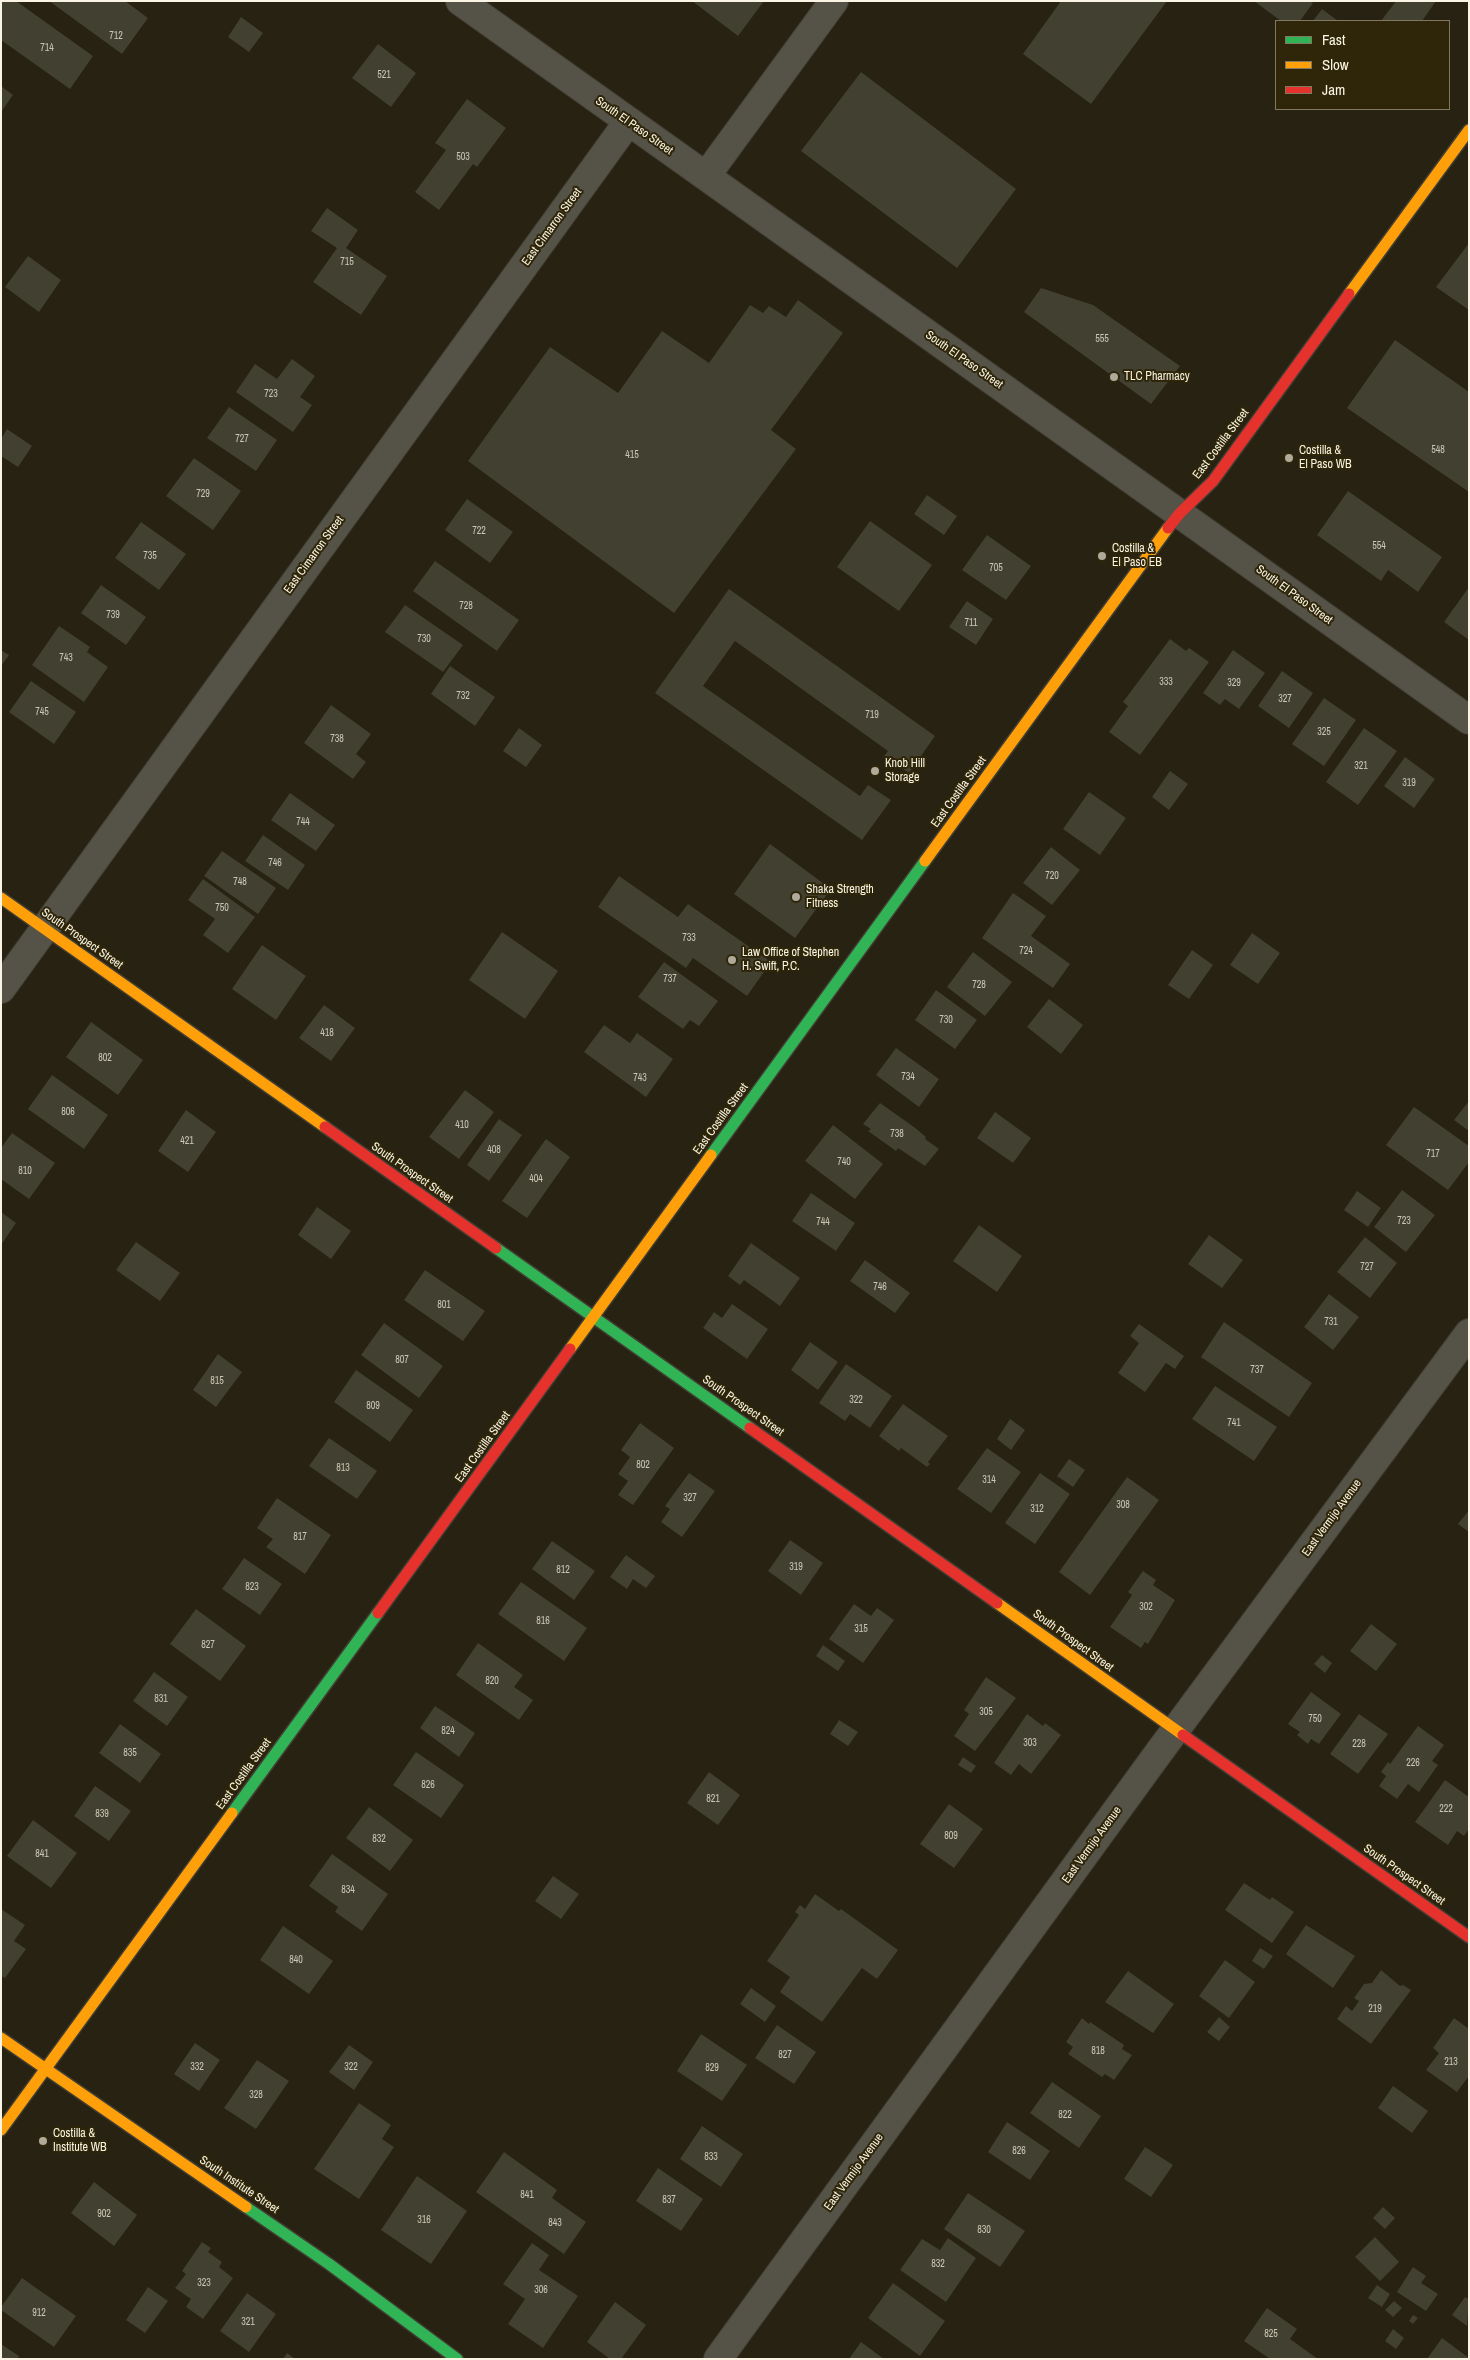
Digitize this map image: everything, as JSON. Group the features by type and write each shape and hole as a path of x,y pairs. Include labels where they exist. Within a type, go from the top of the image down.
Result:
{"street":[{"name":"South El Paso Street","path":"460,1 1469,720"},
{"path":"706,176 834,1"},
{"name":"East Cimarron Street","path":"1,989 628,122"},
{"name":"East Costilla Street","path":"1,2130 1180,513 1213,481 1469,130"},
{"name":"South Prospect Street","path":"1,898 1175,1731 1469,1937"},
{"name":"East Vermijo Avenue","path":"718,2359 1175,1731 1469,1333"},
{"name":"South Institute Street","path":"1,2038 329,2264 458,2359"}],"building":[{"path":"1,1 16,1 93,56 70,89 1,40"},
{"path":"49,1 125,1 148,18 122,54"},
{"path":"692,1 764,1 738,36"},
{"path":"1061,1 1167,1 1091,104 1023,54"},
{"path":"1254,1 1310,1 1313,3 1301,20 1280,20"},
{"path":"1396,1 1436,1 1423,20 1382,20"},
{"path":"1322,9 1337,20 1314,20"},
{"path":"241,17 263,33 249,52 228,37"},
{"path":"378,44 416,73 391,107 352,78"},
{"path":"861,72 1016,189 957,268 801,151"},
{"path":"1,86 13,95 1,112"},
{"path":"467,99 506,128 477,167 473,164 439,210 415,192 446,150 435,143"},
{"path":"327,208 358,230 346,248 387,276 361,315 313,282 337,248 311,231"},
{"path":"1469,243 1469,310 1436,287"},
{"path":"28,256 61,280 39,312 5,287"},
{"path":"1041,288 1093,305 1180,366 1151,404 1024,312"},
{"path":"798,300 843,333 771,430 796,449 674,613 468,461 550,347 618,393 662,331 709,363 750,305 763,313 769,306 786,317"},
{"path":"1395,340 1469,392 1469,492 1347,408"},
{"path":"292,359 315,376 300,397 312,405 293,432 236,392 255,364 277,379"},
{"path":"229,407 277,440 256,471 207,438"},
{"path":"7,429 32,446 18,467 1,456 1,439"},
{"path":"194,458 241,491 213,530 166,496"},
{"path":"1348,491 1442,557 1418,592 1388,570 1381,581 1317,535"},
{"path":"927,495 957,516 944,535 914,514"},
{"path":"467,499 513,532 490,563 445,530"},
{"path":"870,521 932,565 899,611 837,567"},
{"path":"141,522 186,554 159,590 115,558"},
{"path":"987,535 1031,566 1006,600 962,570"},
{"path":"435,561 519,620 497,651 413,591"},
{"path":"101,585 146,617 126,645 81,613"},
{"path":"1469,587 1469,640 1444,622"},
{"path":"729,589 935,736 909,773 884,756 888,751 735,641 703,686 860,796 868,785 891,800 862,840 655,693"},
{"path":"967,601 993,619 976,645 949,627"},
{"path":"405,605 463,645 443,672 385,632"},
{"path":"59,626 90,647 87,652 108,667 84,702 32,665"},
{"path":"1170,639 1186,651 1189,648 1209,662 1140,755 1109,732 1128,706 1123,702"},
{"path":"1,650 9,655 1,666"},
{"path":"1233,650 1265,673 1239,709 1225,699 1220,705 1203,693"},
{"path":"450,666 495,697 475,726 431,694"},
{"path":"1282,671 1313,693 1289,728 1258,706"},
{"path":"31,681 76,712 54,744 9,712"},
{"path":"1324,698 1356,720 1324,766 1292,744"},
{"path":"331,705 371,734 356,754 366,762 353,779 304,743"},
{"path":"519,728 542,745 526,767 503,751"},
{"path":"1364,728 1397,751 1358,805 1326,782"},
{"path":"1405,757 1435,779 1414,808 1384,786"},
{"path":"1170,771 1188,784 1169,810 1152,797"},
{"path":"1089,792 1126,818 1100,855 1063,829"},
{"path":"290,793 335,825 316,851 271,820"},
{"path":"263,835 305,865 288,890 245,861"},
{"path":"770,844 831,889 795,938 734,894"},
{"path":"1051,847 1080,870 1052,905 1023,883"},
{"path":"222,851 276,888 258,914 204,876"},
{"path":"619,876 678,917 688,904 771,962 747,996 693,958 686,968 598,907"},
{"path":"203,879 255,917 228,953 203,935 215,919 188,900"},
{"path":"1013,893 1046,916 1031,936 1070,964 1053,988 982,938"},
{"path":"502,932 558,971 525,1019 469,980"},
{"path":"1252,933 1280,953 1258,984 1230,965"},
{"path":"262,945 306,976 276,1020 232,989"},
{"path":"1192,950 1213,965 1189,999 1168,985"},
{"path":"973,952 1012,982 985,1016 947,987"},
{"path":"664,962 718,1001 699,1026 690,1020 683,1029 638,997"},
{"path":"936,990 977,1020 955,1049 915,1020"},
{"path":"1049,999 1083,1025 1061,1054 1027,1027"},
{"path":"324,1005 355,1028 331,1061 299,1038"},
{"path":"91,1022 143,1060 118,1095 66,1057"},
{"path":"604,1025 630,1043 637,1033 673,1059 646,1097 584,1052"},
{"path":"896,1048 939,1079 919,1107 876,1075"},
{"path":"52,1075 108,1115 84,1149 28,1109"},
{"path":"465,1090 494,1112 459,1159 429,1137"},
{"path":"1469,1101 1469,1131 1454,1120"},
{"path":"880,1103 914,1127 926,1137 925,1139 939,1149 925,1166 898,1148 896,1151 868,1131 871,1129 863,1124"},
{"path":"1414,1107 1469,1146 1469,1162 1448,1190 1386,1145"},
{"path":"186,1110 216,1132 188,1172 158,1151"},
{"path":"995,1112 1031,1138 1013,1163 977,1138"},
{"path":"499,1119 522,1135 489,1181 467,1165"},
{"path":"833,1125 883,1164 855,1199 805,1161"},
{"path":"12,1133 55,1163 29,1199 1,1179 1,1148"},
{"path":"546,1139 570,1157 527,1218 502,1201"},
{"path":"1402,1190 1435,1215 1406,1252 1374,1227"},
{"path":"1357,1191 1381,1208 1368,1227 1344,1210"},
{"path":"811,1193 855,1223 836,1251 792,1221"},
{"path":"317,1207 351,1231 331,1259 298,1235"},
{"path":"1,1212 16,1223 1,1245"},
{"path":"979,1225 1022,1256 997,1292 953,1261"},
{"path":"1209,1235 1243,1260 1222,1288 1188,1264"},
{"path":"1365,1237 1397,1263 1370,1298 1337,1272"},
{"path":"136,1242 180,1273 160,1301 116,1270"},
{"path":"751,1243 800,1278 780,1306 744,1280 740,1285 728,1276"},
{"path":"865,1260 910,1293 895,1313 850,1281"},
{"path":"425,1270 485,1311 463,1341 404,1300"},
{"path":"1329,1294 1359,1317 1333,1350 1304,1327"},
{"path":"732,1304 768,1329 747,1359 703,1328 714,1312 722,1318"},
{"path":"1224,1322 1312,1383 1289,1417 1201,1357"},
{"path":"384,1323 443,1366 419,1398 361,1355"},
{"path":"1139,1324 1184,1356 1175,1369 1166,1363 1145,1392 1118,1373 1139,1343 1130,1336"},
{"path":"810,1342 838,1362 818,1390 791,1370"},
{"path":"218,1354 242,1372 216,1407 193,1390"},
{"path":"846,1364 892,1396 870,1428 850,1414 845,1421 819,1403"},
{"path":"356,1370 413,1410 390,1442 334,1402"},
{"path":"1215,1386 1277,1427 1254,1461 1192,1419"},
{"path":"903,1404 948,1436 928,1462 930,1464 927,1467 901,1448 899,1451 879,1436"},
{"path":"1010,1419 1025,1430 1011,1450 997,1439"},
{"path":"640,1423 674,1448 633,1505 618,1495 628,1481 618,1474 630,1457 621,1450"},
{"path":"329,1438 377,1471 357,1499 309,1466"},
{"path":"987,1448 1021,1472 991,1513 957,1489"},
{"path":"1069,1459 1085,1470 1073,1487 1057,1476"},
{"path":"689,1473 715,1491 682,1537 661,1522 670,1509 665,1506"},
{"path":"1040,1473 1070,1494 1035,1544 1005,1523"},
{"path":"1127,1477 1159,1500 1090,1595 1059,1572"},
{"path":"277,1498 331,1535 305,1574 266,1547 273,1539 257,1528"},
{"path":"1469,1510 1469,1532 1458,1524"},
{"path":"790,1540 823,1563 801,1595 768,1571"},
{"path":"552,1541 595,1571 574,1600 532,1569"},
{"path":"626,1555 655,1576 646,1588 633,1579 627,1589 610,1577"},
{"path":"244,1558 282,1584 260,1615 222,1589"},
{"path":"1143,1571 1156,1580 1153,1585 1175,1600 1148,1644 1145,1642 1141,1648 1110,1627 1132,1595 1128,1592"},
{"path":"521,1582 587,1628 564,1661 498,1614"},
{"path":"854,1604 871,1616 877,1608 894,1620 863,1663 829,1639"},
{"path":"196,1609 246,1646 220,1681 170,1644"},
{"path":"1371,1624 1397,1644 1376,1671 1350,1651"},
{"path":"478,1643 523,1675 514,1687 533,1700 519,1720 456,1675"},
{"path":"823,1645 845,1661 838,1671 816,1656"},
{"path":"1322,1655 1332,1663 1325,1673 1314,1664"},
{"path":"154,1672 188,1697 167,1726 133,1701"},
{"path":"986,1677 1016,1698 975,1751 954,1736 969,1714 964,1710"},
{"path":"1311,1692 1341,1714 1319,1744 1311,1739 1308,1744 1297,1735 1300,1732 1288,1724"},
{"path":"435,1706 475,1733 459,1757 420,1728"},
{"path":"1027,1714 1043,1726 1045,1723 1061,1735 1031,1774 1019,1764 1011,1775 994,1763"},
{"path":"1359,1714 1388,1734 1358,1774 1330,1754"},
{"path":"839,1720 858,1732 848,1746 830,1734"},
{"path":"120,1724 161,1754 140,1783 99,1753"},
{"path":"1418,1726 1444,1745 1432,1761 1438,1765 1419,1792 1408,1784 1397,1799 1379,1786 1386,1776 1381,1772 1388,1762 1390,1764"},
{"path":"416,1752 464,1785 441,1818 393,1785"},
{"path":"963,1757 976,1766 971,1773 958,1765"},
{"path":"709,1772 740,1795 718,1825 687,1803"},
{"path":"1445,1780 1469,1797 1469,1829 1464,1836 1457,1831 1448,1845 1415,1822"},
{"path":"95,1786 131,1811 109,1841 74,1816"},
{"path":"949,1804 983,1829 954,1868 920,1844"},
{"path":"369,1807 413,1840 390,1871 346,1838"},
{"path":"33,1820 77,1853 51,1888 7,1856"},
{"path":"332,1854 388,1894 362,1931 335,1912 338,1907 309,1886"},
{"path":"553,1876 579,1894 561,1919 535,1901"},
{"path":"1244,1883 1270,1900 1272,1897 1294,1912 1272,1943 1225,1910"},
{"path":"815,1894 839,1911 841,1909 898,1950 877,1979 862,1968 822,2022 780,1992 790,1977 767,1961 799,1915 795,1912 800,1905 805,1909"},
{"path":"1,1909 25,1925 14,1941 26,1949 5,1978 1,1976"},
{"path":"1306,1925 1355,1956 1333,1988 1286,1954"},
{"path":"283,1926 333,1961 309,1994 260,1960"},
{"path":"1260,1948 1273,1956 1264,1969 1252,1961"},
{"path":"1225,1960 1255,1982 1229,2018 1199,1996"},
{"path":"1381,1970 1400,1986 1403,1985 1411,1990 1371,2044 1337,2019 1346,2006 1352,2011 1359,2001 1354,1998 1364,1984 1372,1983"},
{"path":"1128,1971 1174,2004 1153,2033 1105,2002"},
{"path":"751,1988 776,2006 765,2022 740,2004"},
{"path":"1219,2017 1230,2027 1219,2041 1207,2032"},
{"path":"1082,2018 1124,2045 1122,2049 1132,2055 1114,2080 1105,2074 1102,2077 1068,2054 1073,2047 1066,2042"},
{"path":"1454,2018 1469,2029 1469,2076 1457,2092 1426,2070 1439,2053 1433,2048"},
{"path":"777,2025 816,2052 794,2084 755,2058"},
{"path":"701,2034 747,2065 722,2101 677,2071"},
{"path":"195,2043 220,2060 199,2091 174,2074"},
{"path":"349,2045 373,2062 354,2090 329,2072"},
{"path":"257,2060 289,2081 256,2129 224,2108"},
{"path":"1052,2082 1101,2116 1079,2148 1030,2113"},
{"path":"1393,2086 1428,2111 1412,2133 1378,2108"},
{"path":"359,2103 391,2125 382,2139 394,2147 359,2199 314,2169"},
{"path":"1007,2122 1050,2151 1030,2180 988,2152"},
{"path":"702,2126 743,2154 721,2187 680,2159"},
{"path":"1145,2147 1173,2165 1151,2197 1124,2179"},
{"path":"504,2152 557,2190 552,2198 586,2222 564,2254 476,2192"},
{"path":"658,2168 703,2199 681,2231 636,2201"},
{"path":"417,2176 467,2211 431,2264 381,2230"},
{"path":"94,2182 137,2215 114,2246 71,2213"},
{"path":"968,2193 1025,2231 1000,2267 944,2229"},
{"path":"1383,2207 1395,2218 1385,2229 1373,2218"},
{"path":"1375,2237 1399,2262 1380,2281 1355,2257"},
{"path":"948,2238 976,2258 946,2302 900,2270 922,2239 940,2250"},
{"path":"202,2242 211,2248 208,2252 222,2262 219,2267 233,2278 203,2319 186,2307 191,2299 175,2288 186,2274 182,2271"},
{"path":"532,2243 549,2255 539,2270 578,2296 543,2348 508,2324 525,2299 503,2284"},
{"path":"1413,2267 1426,2276 1421,2283 1438,2294 1426,2311 1397,2292"},
{"path":"22,2278 76,2316 54,2347 1,2310 1,2307"},
{"path":"893,2283 945,2321 920,2356 868,2318"},
{"path":"1377,2285 1390,2294 1382,2307 1368,2298"},
{"path":"148,2287 168,2301 145,2333 126,2320"},
{"path":"247,2293 276,2314 249,2352 220,2331"},
{"path":"1465,2297 1469,2299 1467,2326 1452,2315"},
{"path":"1394,2301 1402,2308 1393,2317 1385,2310"},
{"path":"615,2302 646,2325 621,2359 610,2359 587,2342"},
{"path":"1267,2308 1297,2329 1290,2339 1318,2359 1270,2359 1244,2341"},
{"path":"1413,2315 1418,2318 1413,2324 1409,2321"},
{"path":"1393,2329 1404,2338 1396,2349 1385,2341"},
{"path":"1442,2338 1469,2358 1469,2359 1427,2359"},
{"path":"861,2342 884,2359 849,2359"},
{"path":"1,2344 19,2356 18,2359 1,2359"},
{"path":"287,2353 295,2359 283,2359"}],"traffic: fast":[{"path":"711,1155 925,861"},
{"path":"496,1248 750,1428"},
{"path":"232,1813 378,1613"},
{"path":"246,2207 329,2264 457,2359"}],"traffic: slow":[{"path":"1349,294 1469,130"},
{"path":"925,861 1168,528"},
{"path":"1,898 325,1127"},
{"path":"570,1349 711,1155"},
{"path":"997,1603 1183,1735"},
{"path":"1,2130 232,1813"},
{"path":"1,2038 246,2207"}],"traffic: jam":[{"path":"1168,528 1180,513 1213,481 1349,294"},
{"path":"325,1127 496,1248"},
{"path":"378,1613 570,1349"},
{"path":"750,1428 997,1603"},
{"path":"1183,1735 1469,1937"}],"place":[{"name":"TLC Pharmacy","path":"1114,377"},
{"name":"Costilla & El Paso WB","path":"1289,458"},
{"name":"Costilla & El Paso EB","path":"1102,556"},
{"name":"Knob Hill Storage","path":"875,771"},
{"name":"Shaka Strength Fitness","path":"796,897"},
{"name":"Law Office of Stephen H. Swift, P.C.","path":"732,960"},
{"name":"Costilla & Institute WB","path":"43,2141"}]}
